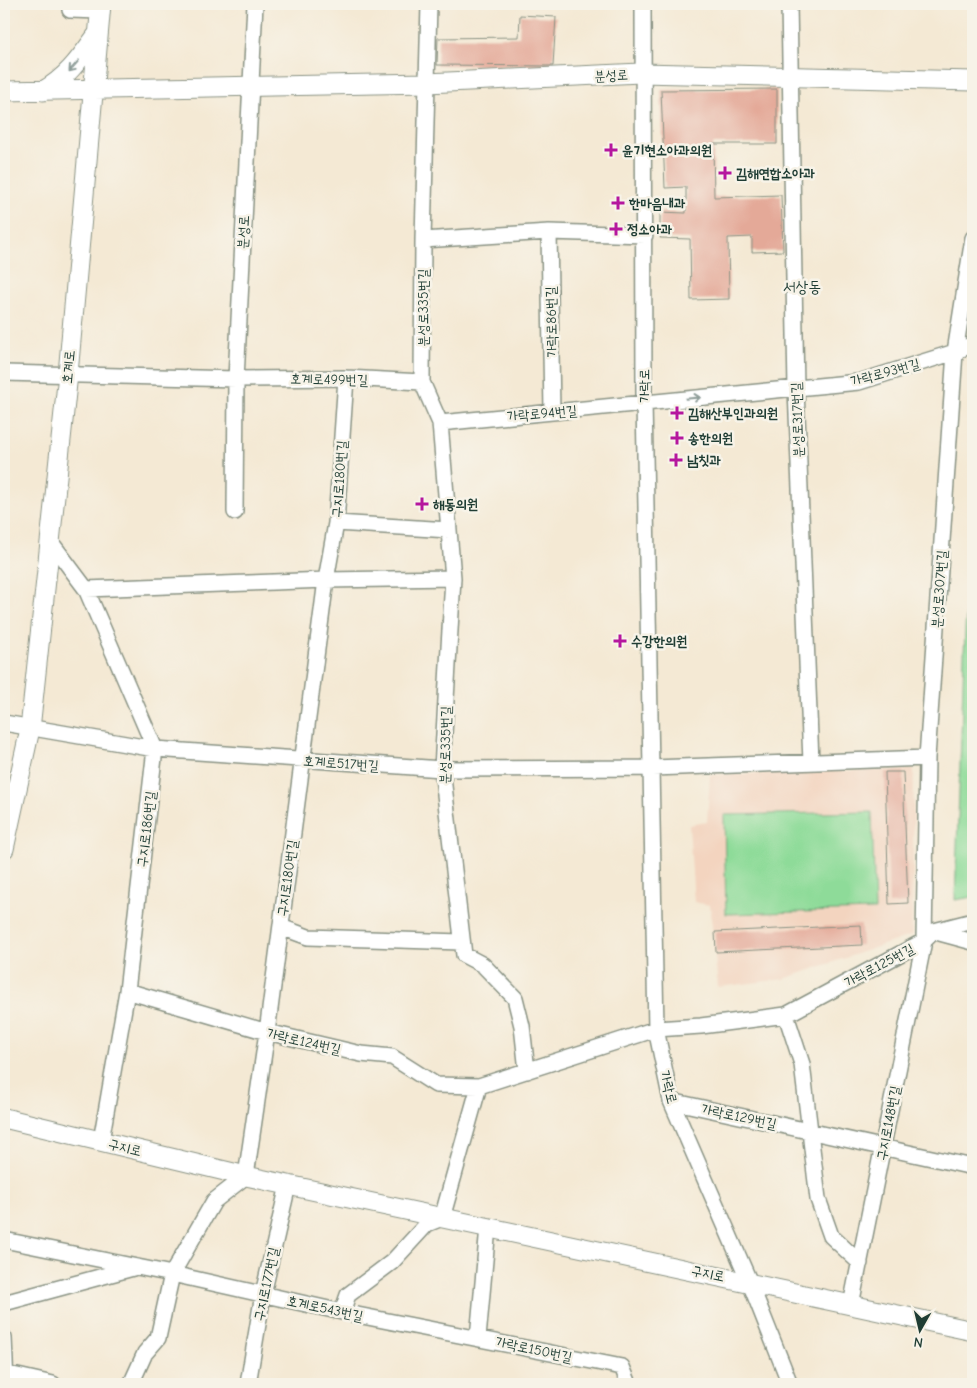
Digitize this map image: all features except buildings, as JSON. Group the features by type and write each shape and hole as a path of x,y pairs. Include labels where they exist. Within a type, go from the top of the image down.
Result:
{"main road":[{"name":"호계로","path":"4,850 30,729 68,374 92,90 101,7"},
{"path":"44,91 59,82 76,64 98,34"},
{"name":"분성로","path":"4,91 427,83 641,73 973,82"},
{"name":"구지로","path":"4,1118 246,1176 973,1331"}],"street":[{"path":"71,4 70,10 101,7"},
{"path":"250,86 255,4"},
{"name":"분성로335번길","path":"429,4 423,240 422,382 440,424 453,578 442,770 464,955 483,965 515,998 522,1026 527,1071"},
{"name":"가락로","path":"643,4 641,73 645,236 644,402 653,768 656,1029 671,1101 750,1282 790,1384"},
{"name":"분성로317번길","path":"789,4 796,389 811,762"},
{"name":"분성로","path":"236,378 250,86"},
{"path":"423,240 549,232 645,236"},
{"name":"가락로86번길","path":"549,232 552,412"},
{"name":"분성로307번길","path":"929,936 927,758 955,352 973,238"},
{"name":"가락로93번길","path":"644,402 859,382 955,352 973,344"},
{"name":"호계로499번길","path":"4,373 236,378 346,378 422,382"},
{"path":"235,512 236,378"},
{"name":"구지로180번길","path":"246,1176 268,1032 326,580 336,523 346,378"},
{"name":"가락로94번길","path":"440,424 644,402"},
{"path":"336,523 449,530"},
{"name":"구지로186번길","path":"50,541 86,589 155,750 127,991 101,1141"},
{"path":"86,589 326,580 453,578"},
{"path":"4,723 30,729"},
{"name":"호계로517번길","path":"30,729 155,750 442,770 653,768"},
{"path":"653,768 927,758"},
{"name":"가락로125번길","path":"656,1029 700,1026 786,1015 929,936 973,921"},
{"path":"281,927 308,937 461,942"},
{"path":"929,936 973,942"},
{"name":"구지로148번길","path":"852,1305 883,1147 929,936"},
{"name":"가락로124번길","path":"127,991 268,1032 361,1054 392,1057 436,1085 478,1086 656,1029"},
{"path":"786,1015 802,1064 808,1131 818,1199 831,1236 860,1264"},
{"path":"342,1312 348,1295 392,1262 427,1224 442,1218 478,1086"},
{"name":"가락로129번길","path":"671,1101 973,1167"},
{"path":"130,1384 145,1353 158,1338 172,1274 214,1201 246,1176"},
{"name":"구지로177번길","path":"248,1384 263,1294 288,1185"},
{"name":"가락로150번길","path":"488,1227 478,1338 622,1368 629,1384"},
{"name":"호계로543번길","path":"4,1240 172,1274 342,1312 478,1338"},
{"name":"호계로543번길","path":"4,1303 137,1267"},
{"path":"4,1338 5,1377 53,1384"}],"shaded area":[{"path":"914,769 912,935 784,979 718,987 710,905 694,902 689,825 707,822 710,775"}],"green space":[{"path":"973,503 973,897 955,900 965,629"},
{"path":"872,812 875,910 726,914 724,815"}],"place":[{"name":"윤기현소아과의원","path":"611,150"},
{"name":"김해연합소아과","path":"725,173"},
{"name":"한마음내과","path":"618,203"},
{"name":"정소아과","path":"616,229"},
{"name":"김해산부인과의원","path":"677,413"},
{"name":"송한의원","path":"677,438"},
{"name":"남칫과","path":"676,460"},
{"name":"해동의원","path":"422,504"},
{"name":"수강한의원","path":"620,641"}],"district":[{"name":"서상동","path":"802,286"}]}
